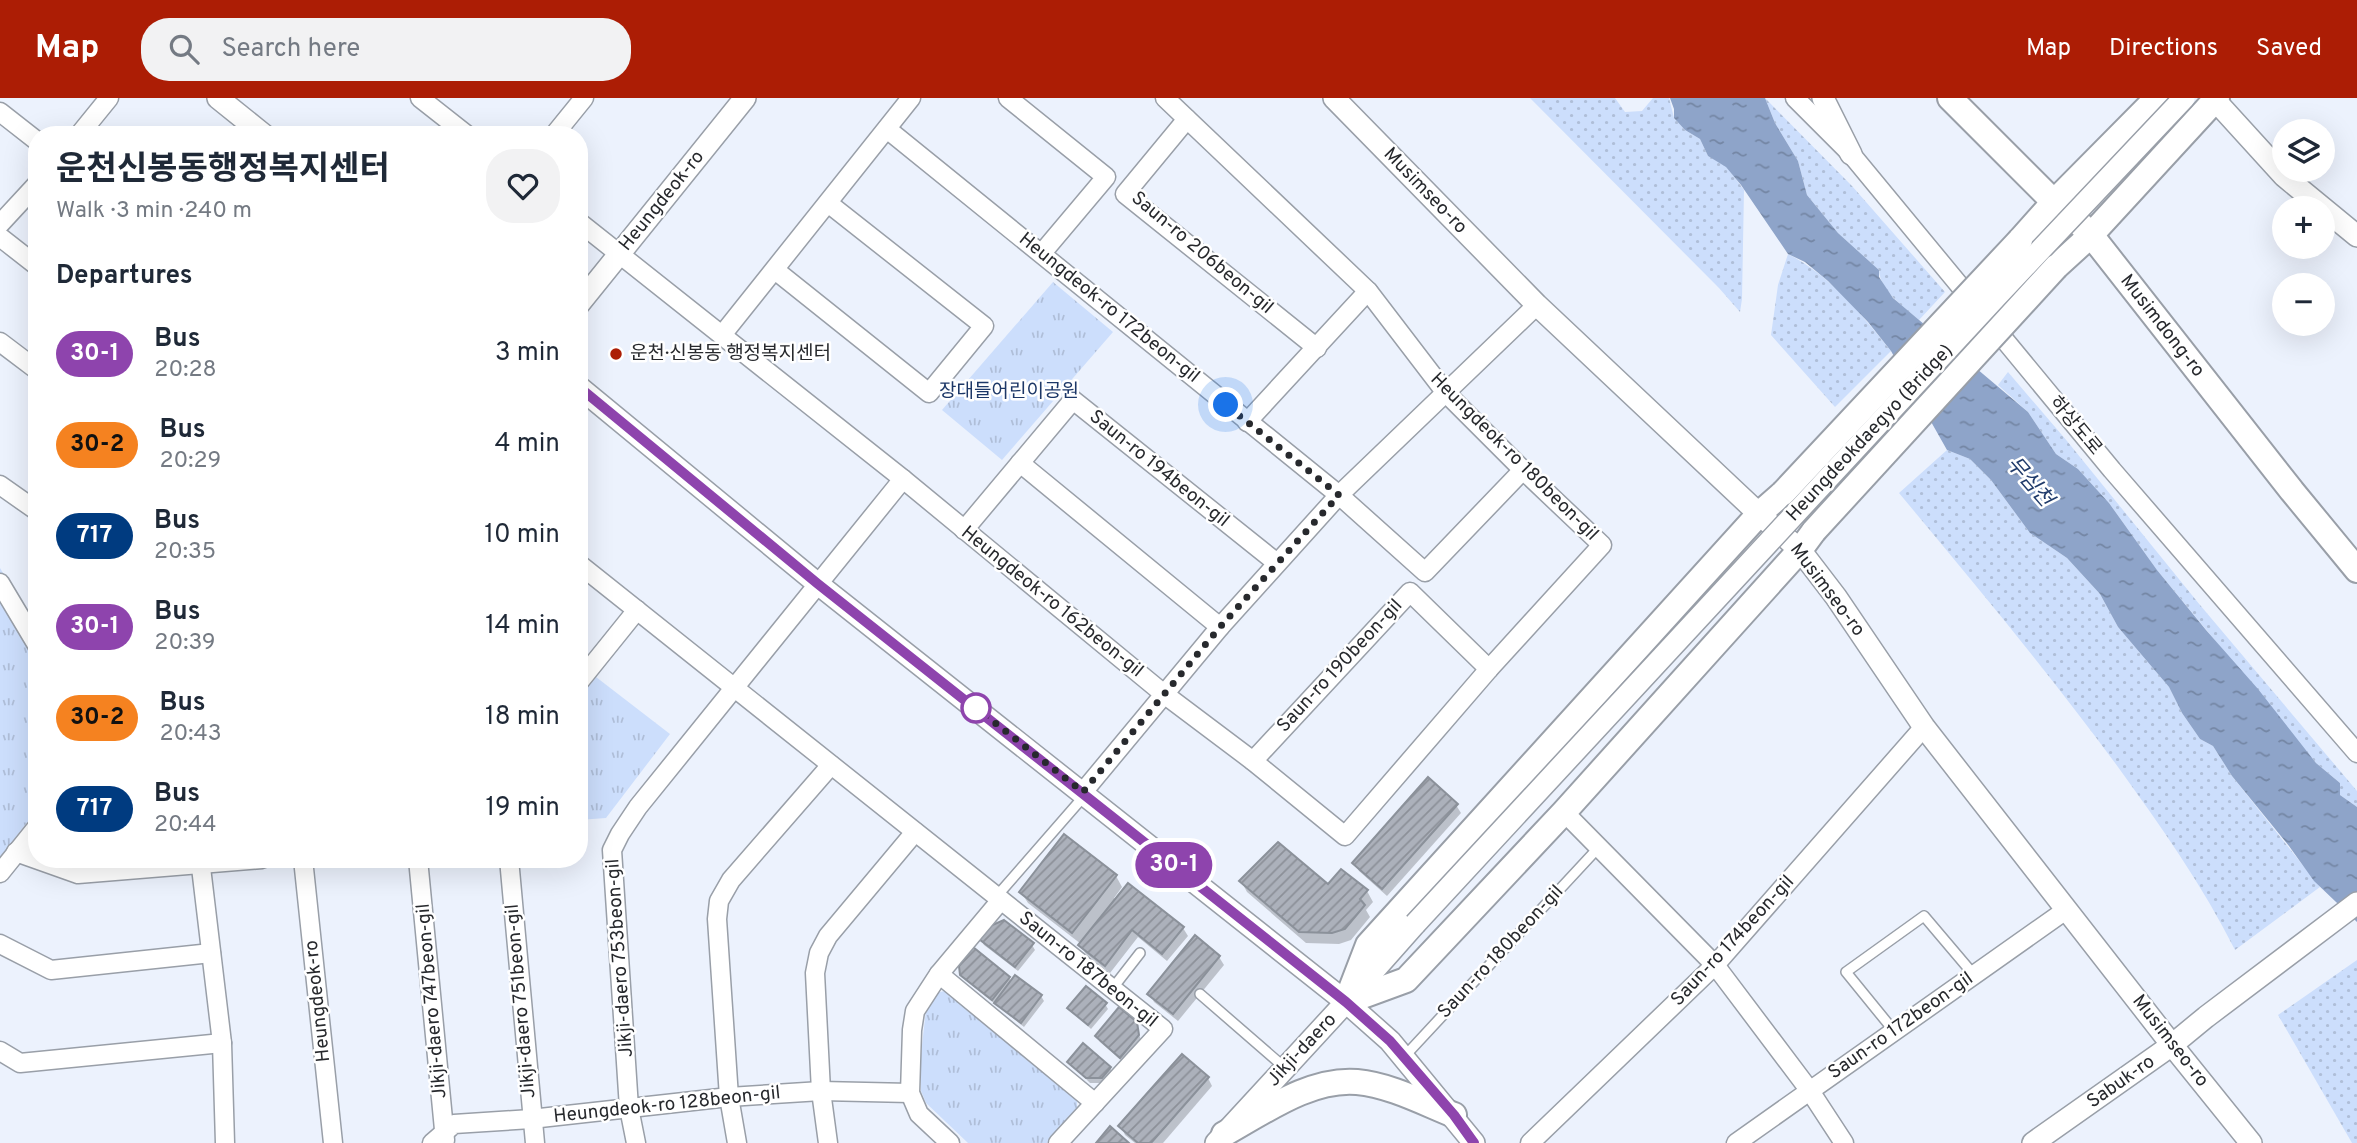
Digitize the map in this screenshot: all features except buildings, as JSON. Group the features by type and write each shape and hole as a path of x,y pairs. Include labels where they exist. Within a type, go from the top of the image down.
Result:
{"main road":[{"name":"Musimdong-ro","path":"1950,98 2054,202 2091,235 2291,491 2357,570"},
{"path":"1346,1002 1368,945 1759,514 1783,493 2054,202 2157,98"},
{"path":"1346,1002 1406,980 1564,811 2056,267 2091,235 2215,99"},
{"path":"1224,1140 1312,1088 1337,1083 1359,1082 1384,1088 1454,1115"}],"street":[{"path":"86,126 109,98"},
{"path":"218,98 253,126"},
{"path":"420,98 456,126"},
{"name":"Heungdeok-ro","path":"588,293 745,98"},
{"path":"722,334 911,98"},
{"path":"1008,98 1106,177 1042,253"},
{"name":"Heungdeok-ro 180beon-gil","path":"1165,98 1368,291 1446,393 1602,545 1489,669"},
{"name":"Musimseo-ro","path":"1334,98 1537,305 1759,514 1807,541 1836,597 1924,727 2251,1143"},
{"name":"하상도로","path":"1795,98 1851,154 2112,470 2357,752"},
{"path":"1823,98 1851,154"},
{"name":"Heungdeokdaegyo (Bridge)","path":"1415,924 2184,98"},
{"path":"2215,99 2284,176 2356,231"},
{"path":"560,126 579,100"},
{"path":"0,112 28,134"},
{"name":"Saun-ro 206beon-gil","path":"1187,119 1125,194 1317,348"},
{"name":"Heungdeok-ro 172beon-gil","path":"887,129 1339,495 1425,572 1523,470"},
{"path":"0,224 28,194"},
{"path":"775,270 929,393 984,326 828,203"},
{"name":"Heungdeok-ro 162beon-gil","path":"588,229 903,479 1164,694 1253,761 1345,836 1489,669"},
{"path":"0,237 28,259"},
{"path":"1247,422 1368,291"},
{"path":"1085,793 1220,627 1339,495 1537,305"},
{"path":"0,342 28,363"},
{"path":"588,394 818,584 1346,1002 1390,1041 1454,1115 1474,1143"},
{"name":"Saun-ro 194beon-gil","path":"964,530 1073,400 1277,564"},
{"path":"1020,463 1220,627"},
{"path":"818,584 903,479"},
{"path":"0,485 28,505"},
{"path":"588,571 831,765 731,880 719,901 717,919 729,1097 737,1143"},
{"path":"0,583 28,630"},
{"name":"Jikji-daero 753beon-gil","path":"636,1143 629,1108 612,850 638,807 818,584"},
{"name":"Saun-ro 190beon-gil","path":"1253,761 1409,592 1489,669"},
{"path":"588,671 637,610"},
{"name":"Saun-ro 174beon-gil","path":"1530,1143 1715,965 1924,727"},
{"name":"Saun-ro 187beon-gil","path":"831,765 1163,1029 1058,1143"},
{"path":"1564,811 1715,965 1810,1091 1844,1143"},
{"path":"828,1143 821,1091 815,973 819,953 828,936 915,832"},
{"path":"0,873 28,838"},
{"path":"16,852 28,856"},
{"path":"61,868 78,874 134,868"},
{"path":"201,868 222,1043 225,1143"},
{"name":"Heungdeok-ro","path":"304,868 333,1143"},
{"name":"Jikji-daero 747beon-gil","path":"419,868 441,1139"},
{"name":"Jikji-daero 751beon-gil","path":"510,868 535,1143"},
{"path":"950,1143 919,1114 910,1093 915,1011 939,974 998,898"},
{"name":"Sabuk-ro","path":"2033,1143 2172,1045 2357,903"},
{"name":"Saun-ro 172beon-gil","path":"1736,1143 2066,910"},
{"name":"Jikji-daero","path":"1224,1140 1415,924"},
{"path":"0,944 51,970 211,953"},
{"path":"939,974 1095,1103"},
{"path":"0,1051 20,1063 222,1043"},
{"name":"Heungdeok-ro 128beon-gil","path":"441,1139 454,1124 531,1119 729,1097 821,1091 910,1093"}],"lane":[{"path":"998,898 1085,793"},
{"name":"Saun-ro 180beon-gil","path":"1404,1057 1599,847"},
{"path":"1895,1031 1846,972 1924,916 1974,975"},
{"path":"1112,989 1140,953"},
{"path":"1200,994 1285,1069"}],"green space":[{"path":"1530,98 1615,98 1625,112 1642,111 1653,98 1669,98 1674,118 1685,130 1700,139 1708,156 1726,166 1744,190 1740,312 1719,288"},
{"path":"1765,98 1852,186 1945,292 1919,320 1888,292 1880,278 1879,270 1838,233 1807,195 1798,161 1775,123"},
{"path":"1788,254 1831,284 1891,351 1835,407 1771,335 1778,285"},
{"name":"장대들어린이공원","path":"1053,282 1113,332 1002,460 942,410"},
{"path":"2008,372 2357,791 2357,807 2340,795 2340,783 2316,763 2157,570 2109,503 2078,469 2056,454 2028,412 1998,385"},
{"path":"1947,450 1970,459 1991,480 2030,533 2067,558 2100,594 2118,627 2169,687 2182,713 2200,739 2213,746 2232,776 2320,887 2235,950 2195,879 2118,767 1983,594 1899,493"},
{"path":"0,568 28,615 28,821 0,857"},
{"path":"596,677 670,734 606,818 588,819 588,686"},
{"path":"2357,960 2357,1143 2352,1143 2278,1015"},
{"path":"951,989 1077,1093 1077,1110 1047,1143 968,1143 926,1103 921,1091 920,1063 926,1010 937,993"}],"water":[{"name":"무심천","path":"1670,98 1765,98 1775,123 1798,161 1807,195 1838,233 1879,270 1879,277 1893,298 2028,412 2056,454 2078,469 2109,503 2157,570 2206,630 2258,689 2316,763 2340,783 2340,795 2357,807 2357,922 2314,881 2232,776 2213,746 2200,739 2182,713 2169,687 2118,627 2100,594 2067,558 2030,533 1991,480 1970,459 1947,450 1891,351 1868,322 1828,281 1805,262 1788,254 1726,167 1708,156 1700,139 1685,130 1674,118"}],"bus line":[{"name":"30-1","path":"588,394 818,584 1346,1002 1390,1041 1454,1115 1474,1143"}],"place":[{"name":"운천·신봉동 행정복지센터","path":"616,354"}],"route":[{"path":"976,708 1083,792 1220,627 1339,495 1226,405"}]}
